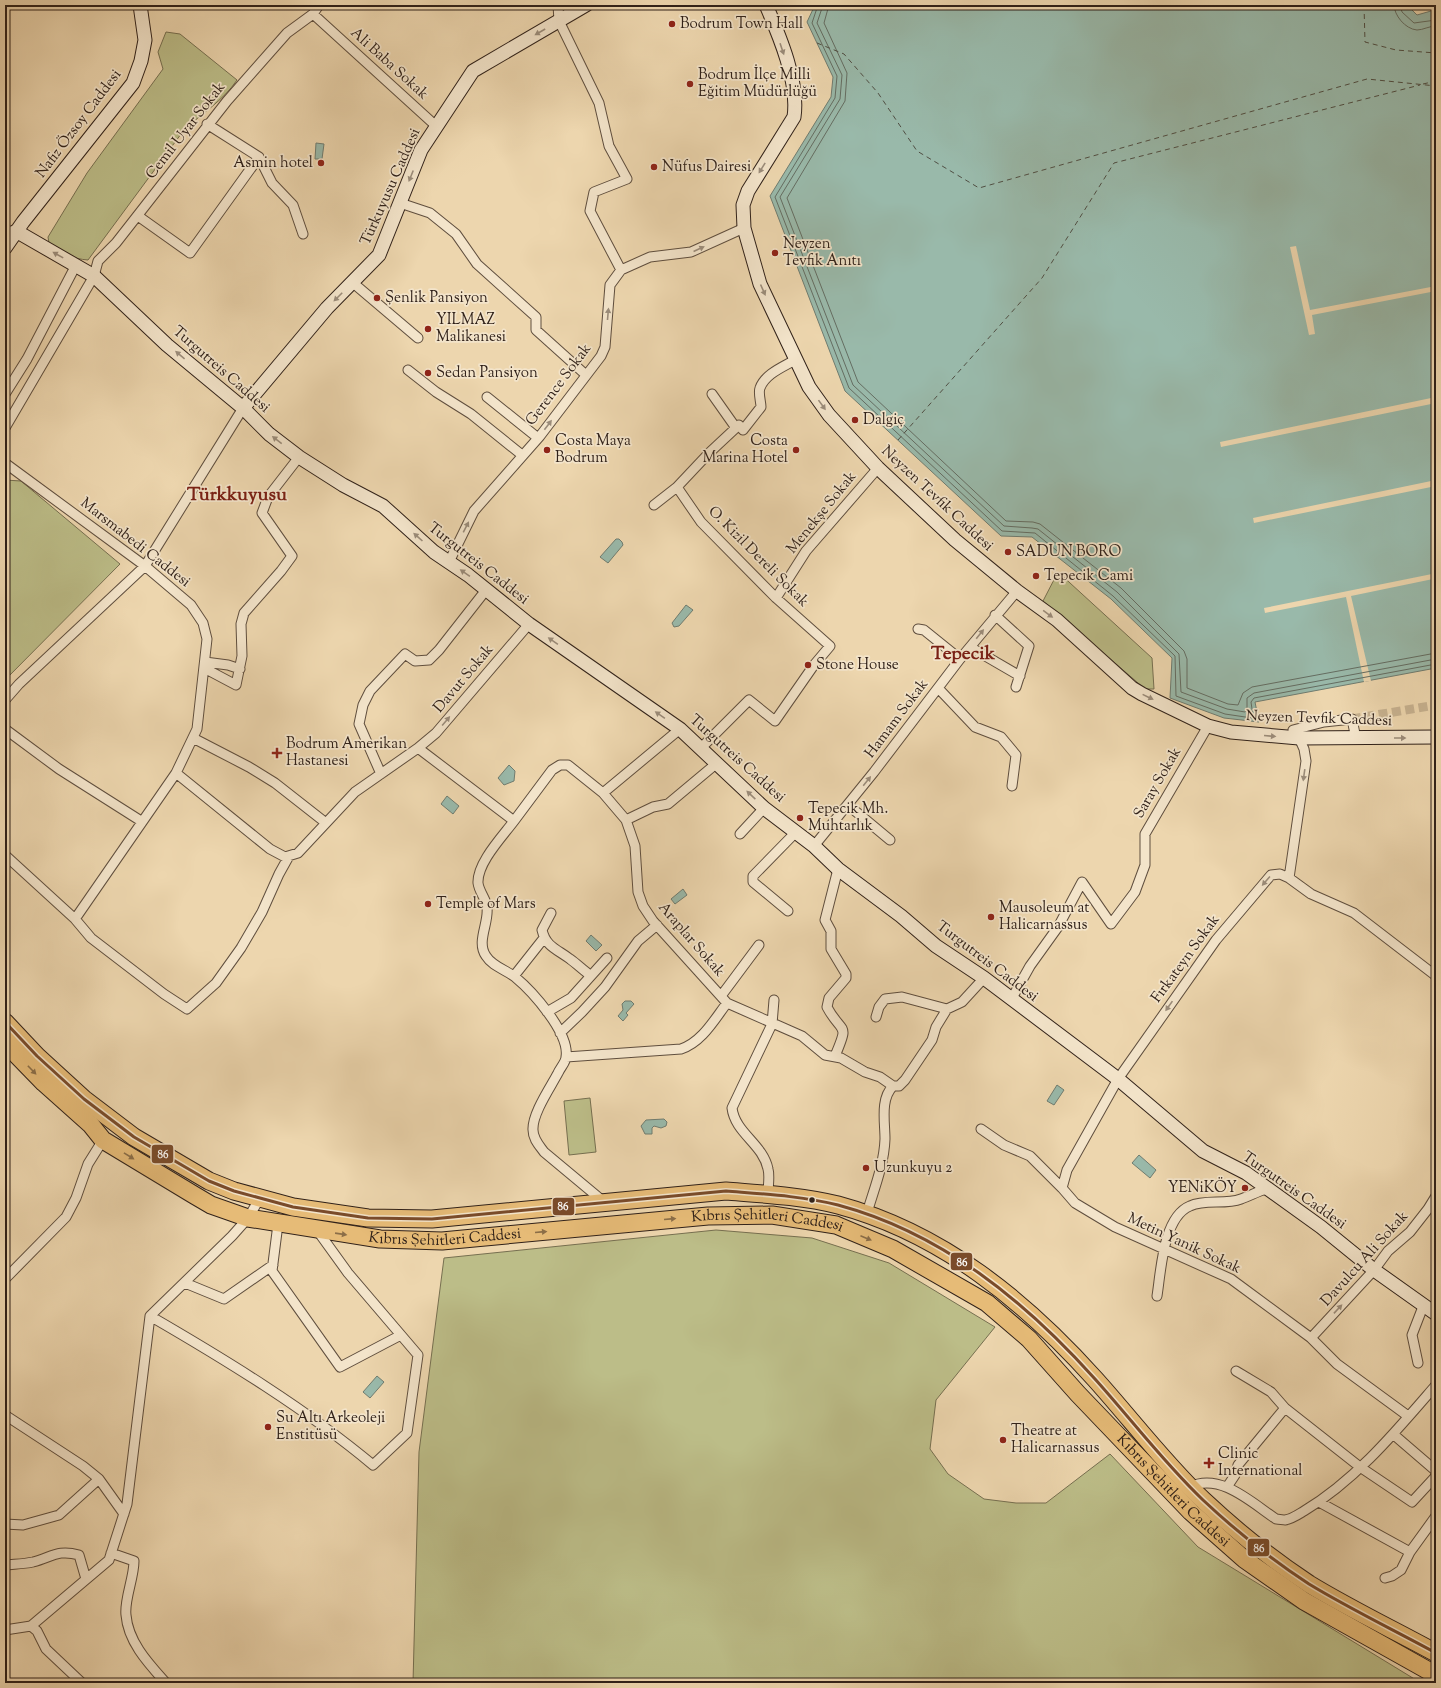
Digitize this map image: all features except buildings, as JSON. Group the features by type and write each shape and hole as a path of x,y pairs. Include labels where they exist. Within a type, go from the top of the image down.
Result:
{"highway":[{"name":"Kıbrıs Şehitleri Caddesi","path":"5,1022 37,1056 84,1098 134,1137 210,1181 234,1191 293,1207 368,1218 432,1219 726,1192 768,1194 835,1204 867,1213 906,1229 938,1247 1002,1289 1033,1316 1094,1378 1190,1487 1253,1545 1310,1584 1436,1653"},
{"name":"Kıbrıs Şehitleri Caddesi","path":"5,1043 44,1083 91,1125 103,1140 212,1205 248,1218 278,1224 380,1239 442,1241 708,1216 772,1215 836,1225 893,1249 987,1303 1029,1339 1078,1394 1191,1512 1244,1559 1304,1601 1436,1674"}],"main road":[{"name":"Nafiz Özsoy Caddesi","path":"5,248 11,231 133,83 141,61 144,40 140,5"},
{"name":"Türkuyusu Caddesi","path":"243,408 327,308 379,255 421,150 473,71 586,5"},
{"name":"Neyzen Tevfik Caddesi","path":"766,5 794,84 796,105 794,117 748,191 743,205 744,228 760,284 809,387 829,415 878,468 955,540 1017,591 1057,620 1132,688 1208,726 1231,732 1436,737"},
{"name":"Turgutreis Caddesi","path":"11,231 94,276 167,345 243,408 269,434 299,457 343,485 384,506 434,552 529,624 680,729 764,808 797,831 838,869 901,916 936,946 984,978 1011,1000 1118,1079 1203,1151 1246,1173 1321,1227 1374,1270 1424,1304 1436,1314"}],"street":[{"path":"313,14 319,5"},
{"path":"558,5 559,21 599,102 609,146 627,179 594,192 590,207 590,211 621,270 650,257 691,252 744,228"},
{"name":"Cemil Uyar Sokak","path":"5,428 94,276 98,261 116,243 138,216 207,124 287,33 313,14"},
{"name":"Ali Baba Sokak","path":"313,14 436,126"},
{"path":"207,124 259,157 272,183 293,205 303,234"},
{"path":"138,216 190,253 259,157"},
{"path":"400,203 430,213 456,234 477,264 536,317 536,330 586,375"},
{"path":"6,389 27,359 76,265"},
{"name":"Gerence Sokak","path":"449,562 474,511 538,438 601,356 605,347 610,286 621,270"},
{"path":"352,282 418,338"},
{"path":"654,505 677,487 709,453 739,425 743,430 761,407 760,389 770,374 795,360"},
{"path":"408,370 436,392 471,414 522,455"},
{"path":"712,394 736,428"},
{"path":"487,397 538,438"},
{"path":"5,700 19,684 145,566 243,408"},
{"path":"204,665 236,685 242,656 241,624 244,613 281,571 292,556 262,513 268,497 299,457"},
{"name":"Marsmabedi Caddesi","path":"5,463 145,566 191,605 203,623 207,639 197,729 193,738 176,773 141,821 76,919"},
{"name":"Menekşe Sokak","path":"776,598 806,551 878,468"},
{"name":"O. Kizil Dereli Sokak","path":"677,487 701,522 776,598 830,646 814,665 775,721 749,700 701,748"},
{"path":"380,774 359,724 363,706 370,691 405,654 415,661 429,660 439,650 486,590"},
{"name":"Hamam Sokak","path":"814,846 848,805 960,658 995,615 1017,591"},
{"path":"995,615 1029,646 1016,687"},
{"name":"Davut Sokak","path":"418,748 436,733 529,624"},
{"path":"918,629 924,630 960,658"},
{"path":"970,647 1020,676"},
{"path":"204,665 228,665 240,669"},
{"path":"938,688 975,728 1001,737 1016,755 1012,786"},
{"path":"1355,734 1352,719 1324,722 1296,734 1304,749 1306,761 1290,878 1310,894 1354,913 1436,976"},
{"name":"Saray Sokak","path":"1011,1000 1030,966 1058,927 1082,882 1111,924 1135,892 1145,865 1145,834 1208,726"},
{"path":"5,729 59,769 141,821"},
{"path":"603,793 680,729"},
{"path":"193,738 249,767 275,783 326,823"},
{"path":"176,773 270,849 285,857 298,853 355,792 418,748 514,822 480,867 478,883 488,907 488,917 482,938 483,950 485,956 493,963 514,976 528,989 547,1012 564,1041 566,1057 534,1120 533,1132 536,1142 544,1152 605,1202"},
{"path":"626,820 653,807 668,804 717,763"},
{"name":"Araplar Sokak","path":"514,822 552,770 560,765 568,765 603,793 626,820 634,846 638,892 643,906 657,925 724,1000 772,1024 802,1036 825,1055 842,1058 865,1072 880,1077 893,1086"},
{"path":"848,805 890,840"},
{"path":"740,834 764,808"},
{"path":"788,911 753,882 753,876 797,831"},
{"path":"5,856 76,919 91,938 164,994 187,1009 216,983 241,948 262,912 278,874 289,856"},
{"path":"835,1056 844,1034 843,1029 827,1007 829,998 846,978 846,974 831,949 831,931 825,920 838,869"},
{"name":"Fırkateyn Sokak","path":"1118,1079 1216,940 1272,875 1280,874 1290,878"},
{"path":"551,912 542,930 544,938 548,944 570,959 590,976"},
{"path":"560,1033 605,987 638,941 657,925"},
{"path":"514,976 544,938"},
{"path":"566,1057 680,1049 692,1045 701,1037 759,944"},
{"path":"547,1012 571,998 607,958"},
{"path":"876,1017 879,1007 885,999 902,998 947,1008 962,1002 984,978"},
{"path":"768,1194 768,1169 766,1163 763,1156 733,1118 732,1108 772,1024 774,1000"},
{"path":"867,1213 881,1168 885,1141 884,1110 889,1091 893,1086 899,1086 905,1080 932,1040 936,1027 947,1008"},
{"path":"1062,1188 1067,1170 1118,1079"},
{"name":"Metin Yanik Sokak","path":"981,1129 1004,1145 1030,1156 1075,1203 1115,1228 1232,1279 1312,1338 1337,1364 1408,1416"},
{"path":"5,1279 66,1217 76,1198 88,1164 103,1140"},
{"path":"1158,1296 1164,1249 1172,1227 1180,1212 1190,1206 1241,1200 1267,1189"},
{"name":"Davulcu Ali Sokak","path":"1312,1338 1374,1270 1388,1251 1410,1232 1436,1196"},
{"path":"5,1630 31,1626 109,1560 127,1504 150,1316 232,1236 248,1218 260,1198"},
{"path":"278,1224 272,1272 340,1367 401,1335"},
{"path":"150,1316 197,1344 335,1433 373,1465 407,1434 418,1355 348,1273 317,1230"},
{"path":"185,1283 224,1300 273,1265"},
{"path":"1418,1363 1412,1335 1424,1304"},
{"path":"1236,1371 1271,1392 1285,1408 1360,1467 1412,1502 1436,1476"},
{"path":"1190,1487 1200,1482 1227,1487 1276,1519 1284,1520 1294,1517 1319,1502 1360,1467 1393,1434 1436,1385"},
{"path":"1227,1487 1235,1475 1238,1465 1285,1408"},
{"path":"5,1415 83,1466 99,1479 124,1514"},
{"path":"1393,1434 1436,1471"},
{"path":"5,1524 23,1525 60,1514 99,1479"},
{"path":"1319,1502 1410,1552"},
{"path":"1385,1578 1392,1576 1401,1570 1410,1552 1436,1516"},
{"path":"5,1565 33,1562 58,1552 70,1553 79,1555 86,1579"},
{"path":"111,1553 134,1561 134,1570 126,1615 134,1640 142,1654 166,1683"},
{"path":"31,1626 37,1631 46,1649 82,1683"}],"green space":[{"path":"166,32 180,34 237,80 219,101 184,130 88,260 67,255 49,243 48,237 87,173 163,69 158,52"},
{"path":"5,480 21,481 120,564 5,680"},
{"path":"1058,572 1152,658 1154,689 1145,689 1043,601"},
{"path":"590,1098 596,1152 569,1155 564,1101"},
{"path":"716,1230 812,1238 889,1263 995,1327 936,1400 930,1449 948,1474 984,1499 1016,1503 1046,1503 1110,1454 1198,1547 1421,1683 413,1683 419,1452 444,1258"}],"water":[{"path":"815,5 1407,5 1417,15 1431,11 1436,12 1436,668 1255,702 1259,722 1224,718 1170,698 1172,658 1111,599 1032,537 1001,536 845,391 770,196 831,97 833,77 807,22"},
{"path":"316,143 324,144 322,159 315,159"},
{"path":"616,539 619,539 623,545 608,563 600,557"},
{"path":"686,605 693,610 679,626 674,627 672,623"},
{"path":"509,765 515,771 514,781 504,785 498,778"},
{"path":"447,796 459,806 453,814 441,804"},
{"path":"683,889 687,895 675,904 671,899"},
{"path":"591,935 602,945 596,951 586,941"},
{"path":"625,1001 631,1001 634,1004 626,1013 628,1015 623,1021 618,1016 623,1010 622,1004"},
{"path":"1057,1085 1064,1090 1054,1105 1047,1101"},
{"path":"664,1119 667,1122 666,1126 661,1128 654,1126 652,1128 652,1134 645,1134 641,1126 646,1120"},
{"path":"1139,1155 1156,1170 1150,1178 1132,1163"},
{"path":"377,1376 384,1382 370,1398 363,1392"}],"pier":[{"path":"1296,246 1310,310 1436,286 1436,291 1312,315 1315,334 1309,335 1290,247"},
{"path":"1436,397 1436,403 1221,447 1220,442"},
{"path":"1436,480 1436,486 1254,523 1253,518"},
{"path":"1432,574 1433,579 1351,596 1371,681 1364,682 1346,597 1265,613 1264,608"}],"ferry route":[{"path":"1364,5 1365,42 1396,50 1436,53"},
{"path":"817,43 844,54 878,93 917,151 979,188 1367,79 1436,86"},
{"path":"1423,84 1436,81"},
{"path":"898,440 1042,278 1114,163 1420,85"}],"tunnel":[{"path":"1352,719 1436,705"}],"transit line":[{"name":"86","path":"5,1022 37,1056 84,1099 134,1137 209,1181 234,1191 293,1207 368,1218 432,1219 726,1191 796,1197 838,1205 876,1217 912,1233 947,1252 979,1273 1040,1323 1095,1379 1161,1456 1189,1486 1241,1534 1281,1565 1309,1584 1356,1611 1436,1653"}],"place":[{"name":"Bodrum Town Hall","path":"672,24"},
{"name":"Bodrum İlçe Milli Eğitim Müdürlüğü","path":"690,84"},
{"name":"Asmin hotel","path":"321,163"},
{"name":"Nüfus Dairesi","path":"654,167"},
{"name":"Neyzen Tevfik Anıtı","path":"775,253"},
{"name":"Şenlik Pansiyon","path":"377,298"},
{"name":"YILMAZ Malikanesi","path":"428,329"},
{"name":"Sedan Pansiyon","path":"428,373"},
{"name":"Dalgiç","path":"855,420"},
{"name":"Costa Maya Bodrum","path":"547,450"},
{"name":"Costa Marina Hotel","path":"796,450"},
{"name":"SADUN BORO","path":"1008,552"},
{"name":"Tepecik Cami","path":"1036,576"},
{"name":"Stone House","path":"808,665"},
{"name":"Bodrum Amerikan Hastanesi","path":"277,753"},
{"name":"Tepecik Mh. Muhtarlık","path":"800,818"},
{"name":"Temple of Mars","path":"428,904"},
{"name":"Mausoleum at Halicarnassus","path":"991,917"},
{"name":"Uzunkuyu 2","path":"866,1168"},
{"name":"YENiKÖY","path":"1245,1188"},
{"name":"Su Altı Arkeoleji Enstitüsü","path":"268,1427"},
{"name":"Theatre at Halicarnassus","path":"1003,1440"},
{"name":"Clinic International","path":"1209,1463"}],"district":[{"name":"Türkkuyusu","path":"237,495"},
{"name":"Tepecik","path":"963,654"}]}
